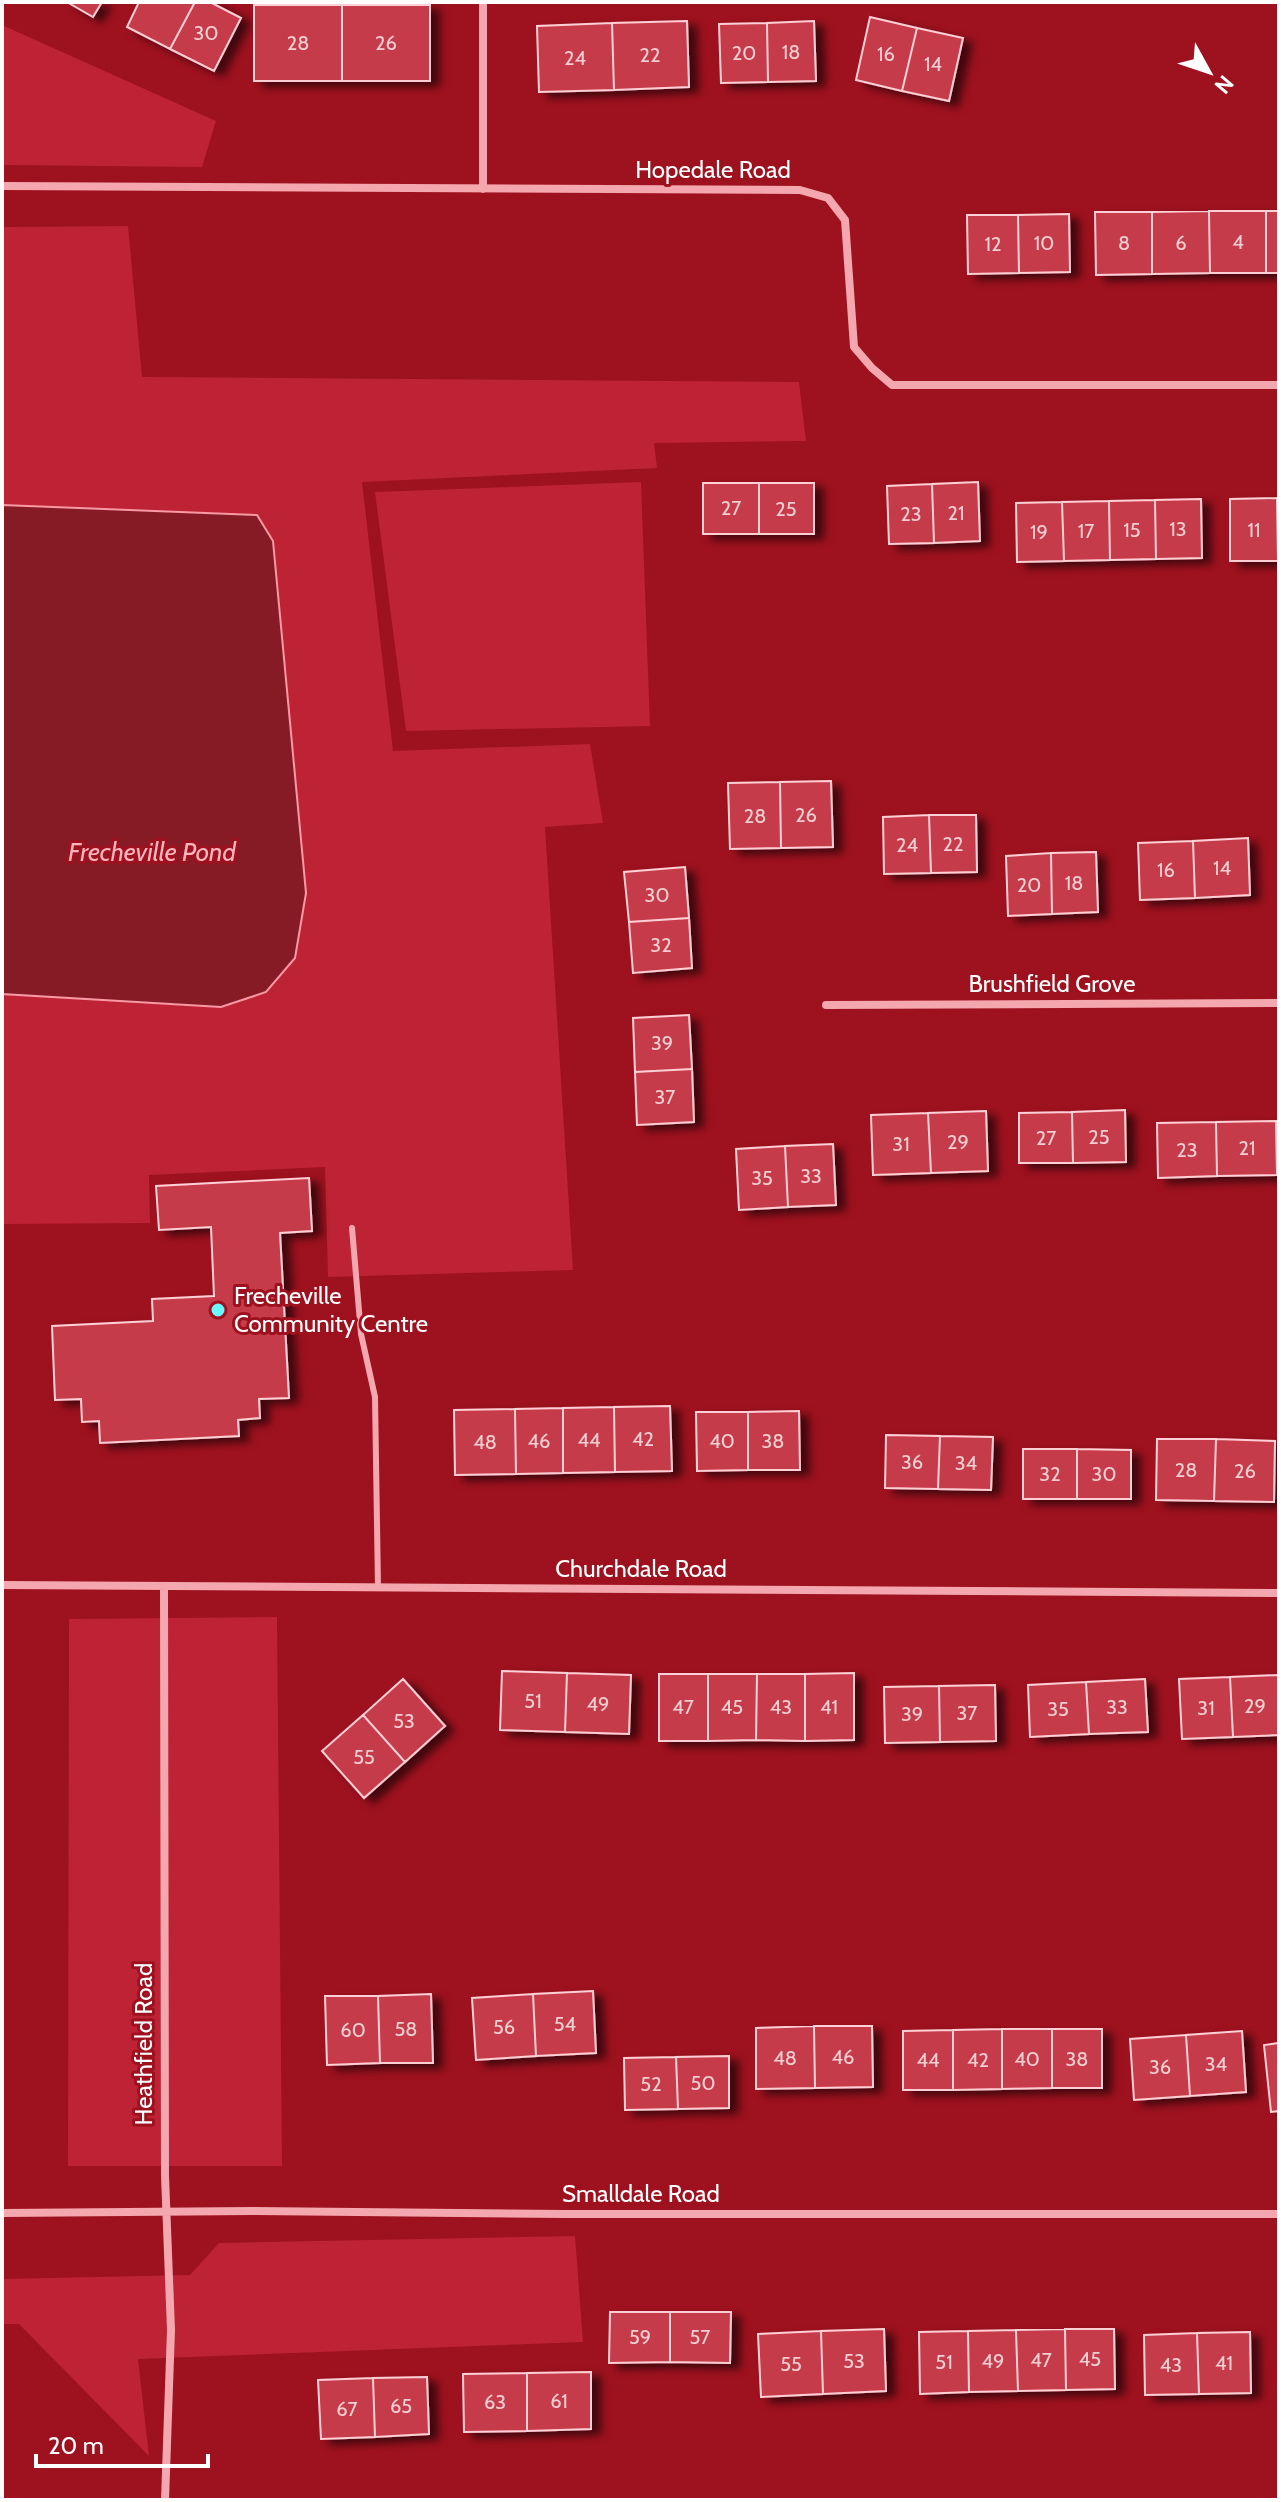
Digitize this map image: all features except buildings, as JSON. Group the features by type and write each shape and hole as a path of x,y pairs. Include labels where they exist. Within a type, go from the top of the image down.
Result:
{"street":[{"path":"483,2 483,189"},
{"name":"Hopedale Road","path":"2,186 800,190 828,198 845,220 854,347 892,385 1279,385"},
{"name":"Brushfield Grove","path":"826,1005 1279,1003"},
{"name":"Churchdale Road","path":"2,1585 1279,1593"},
{"name":"Heathfield Road","path":"164,1587 165,2213 171,2330 165,2500"},
{"name":"Smalldale Road","path":"2,2213 1279,2214"}],"lane":[{"path":"352,1228 361,1334 375,1397 378,1587"}],"shaded area":[{"path":"2,25 216,121 202,167 2,165"},
{"path":"128,226 142,377 799,382 806,441 654,443 657,468 362,482 393,751 590,744 603,823 545,827 573,1270 328,1277 325,1167 149,1175 150,1223 2,1224 2,227"},
{"path":"641,482 650,726 406,731 375,492"},
{"path":"277,1617 282,2166 68,2166 69,1619"},
{"path":"575,2236 583,2342 138,2359 149,2456 19,2324 2,2324 2,2279 190,2275 219,2243"}],"water":[{"name":"Frecheville Pond","path":"2,505 257,515 273,541 306,893 295,958 266,992 221,1007 2,994"}],"place":[{"name":"Frecheville Community Centre","path":"218,1310"}]}
